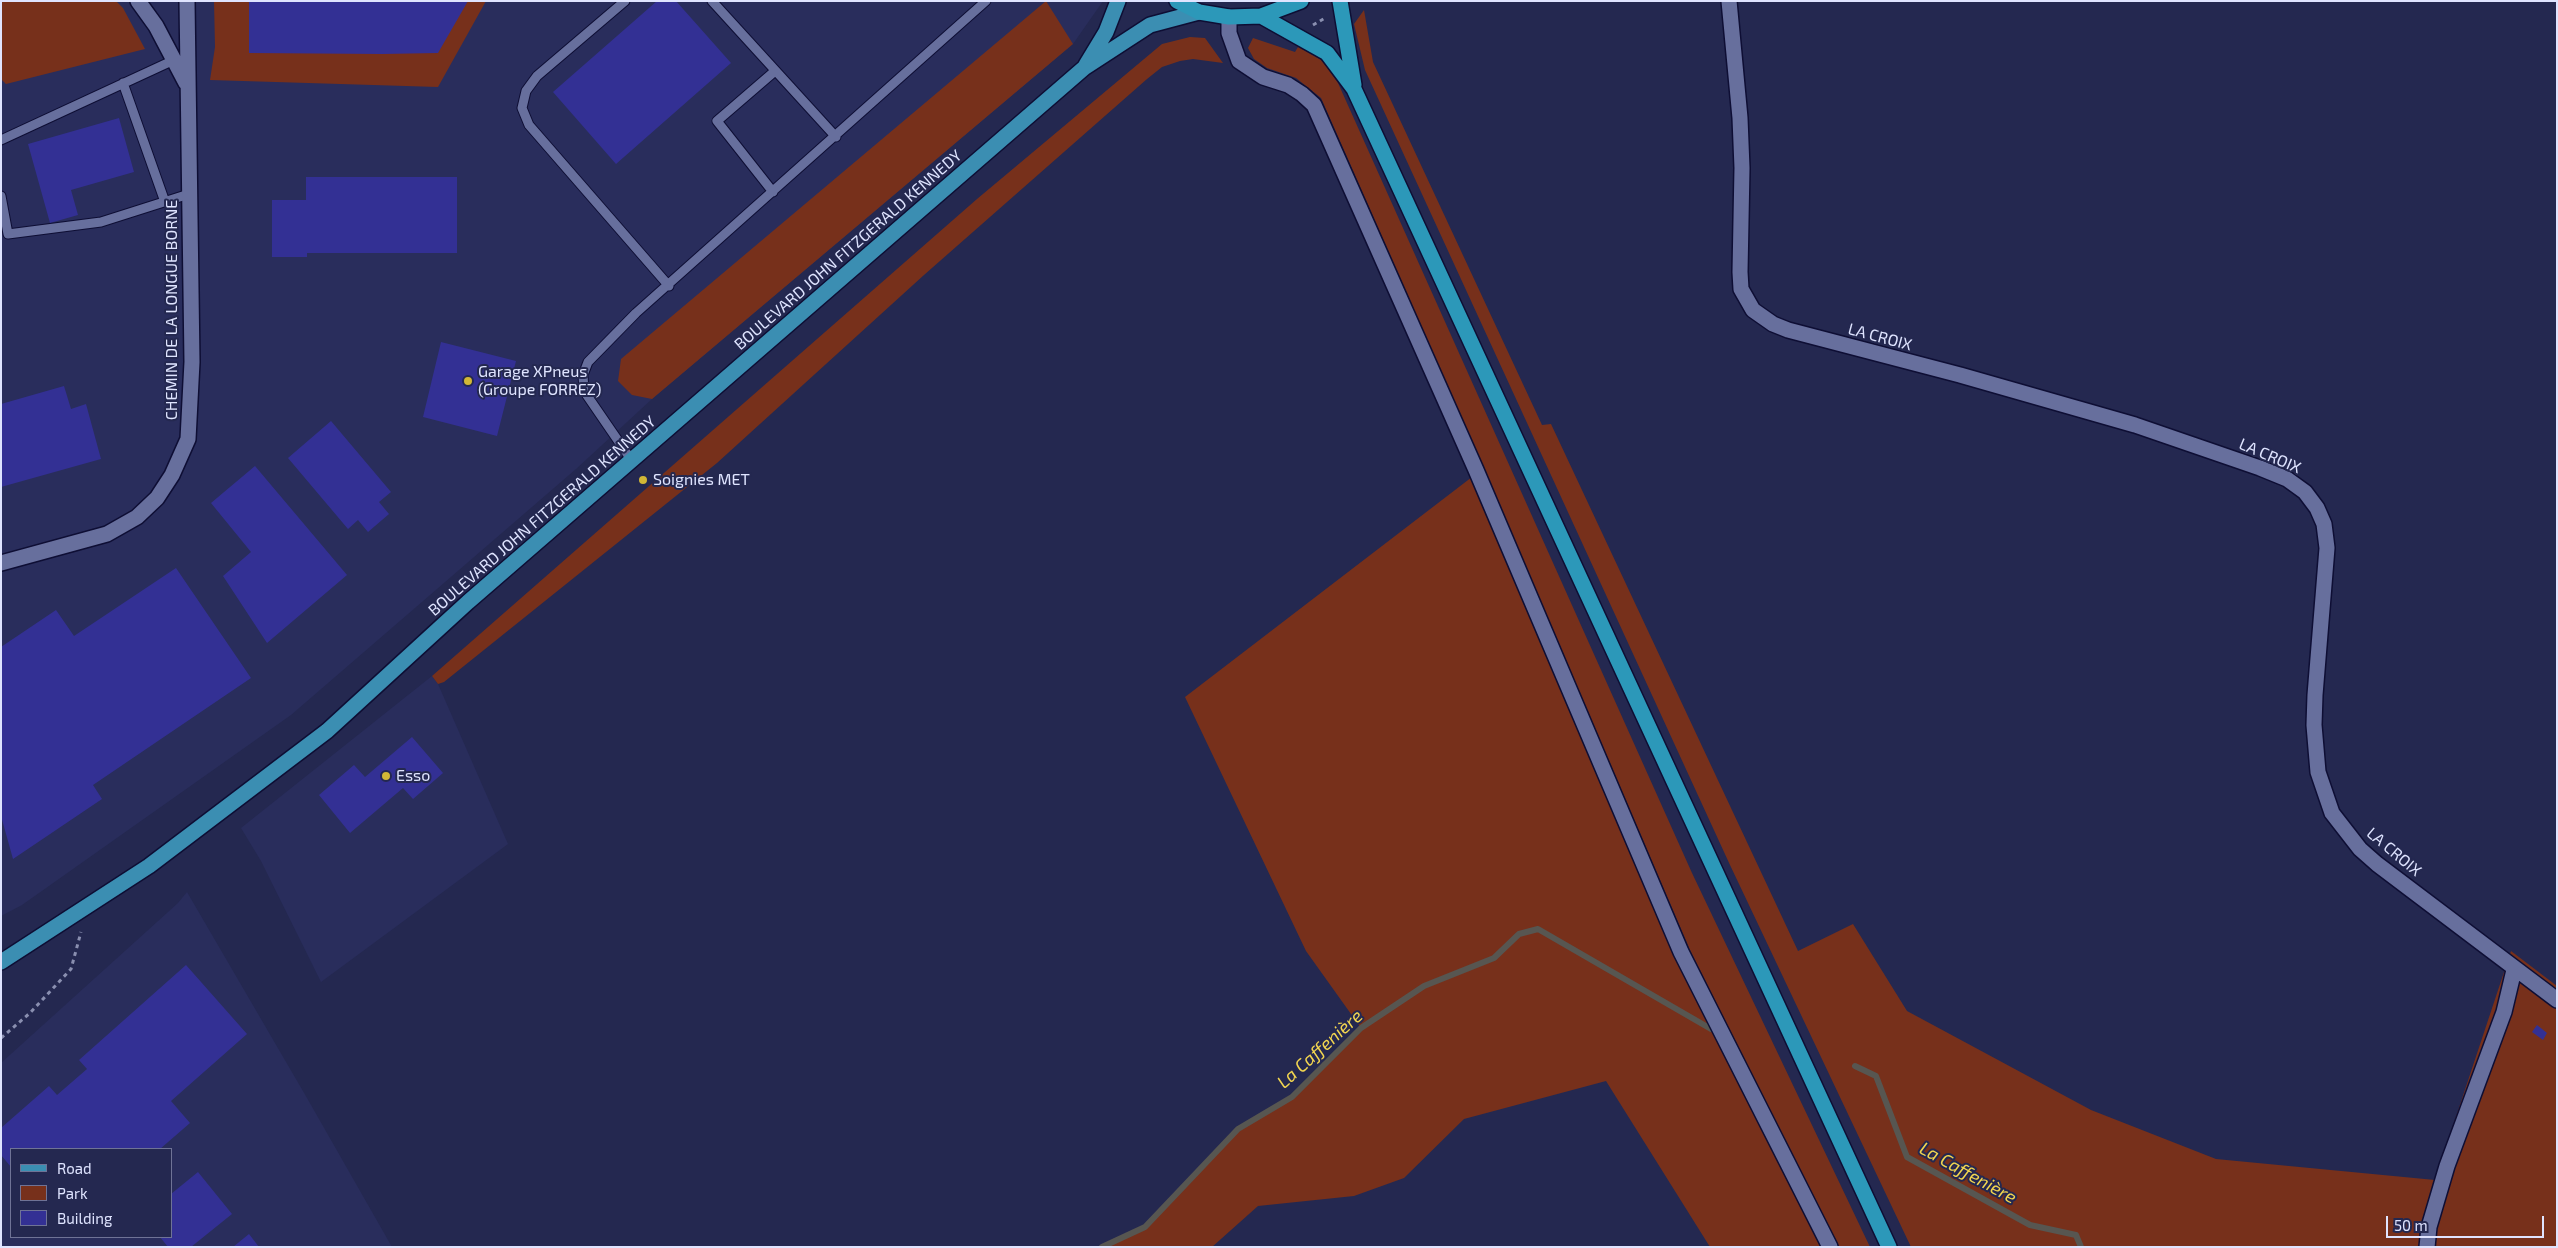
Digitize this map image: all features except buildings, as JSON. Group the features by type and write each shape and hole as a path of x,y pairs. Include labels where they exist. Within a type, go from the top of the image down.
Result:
{"highway":[{"path":"1177,1 1199,12 1229,17 1261,16 1301,1"},
{"path":"1340,5 1354,89"},
{"path":"1261,16 1327,53 1354,89 1889,1247"}],"main road":[{"name":"BOULEVARD JOHN FITZGERALD KENNEDY","path":"1084,68 1106,32 1118,1"},
{"name":"BOULEVARD JOHN FITZGERALD KENNEDY","path":"1,962 87,908 198,830 327,731 468,602 632,462 1084,68 1150,25 1199,12"}],"street":[{"path":"138,1 156,26 188,87"},
{"name":"CHEMIN DE LA LONGUE BORNE","path":"1,563 107,534 136,517 157,498 179,462 188,439 191,402 187,1"},
{"name":"LA CROIX","path":"1729,1 1740,126 1740,272 1742,289 1753,310 1773,324 1788,330 1960,375 2135,425 2260,468 2287,479 2305,492 2318,508 2324,524 2327,548 2314,695 2314,725 2318,772 2332,813 2360,849 2377,864 2514,970 2557,1000"},
{"path":"1229,17 1229,33 1239,61 1264,77 1288,85 1302,94 1314,106 1476,470 1681,952 1830,1247"},
{"path":"2427,1247 2429,1227 2447,1166 2504,1012 2514,970"}],"lane":[{"path":"625,1 537,76 526,92 522,108 529,126 669,286"},
{"path":"712,1 836,137"},
{"path":"632,462 584,391 583,375 588,362 636,313 669,286 986,1"},
{"path":"1,140 174,60"},
{"path":"772,192 717,121 775,71"},
{"path":"122,83 165,202"},
{"path":"1,196 8,234 101,222 189,194"}],"path":[{"path":"1296,34 1340,5"},
{"path":"1,1038 30,1013 71,969 87,908"}],"shaded area":[{"path":"1,1 1103,1 1073,44 652,399 576,469 291,715 22,905 1,916"},
{"path":"432,676 438,684 508,844 321,982 261,861 241,828"},
{"path":"187,892 392,1247 1,1247 1,1063 178,903"}],"green space":[{"path":"1,1 116,1 123,8 145,49 6,84 1,79"},
{"path":"214,1 486,1 438,87 210,80 215,47"},
{"path":"1046,1 1073,44 652,399 632,395 618,381 621,359"},
{"path":"1364,10 1373,62 1542,425 1551,424 1798,951 1853,924 1907,1011 2091,1110 2216,1159 2435,1180 2511,951 2557,986 2557,1247 1911,1247 1730,865 1365,70 1354,24"},
{"path":"1190,37 1205,38 1223,63 1193,59 1162,67 924,275 717,463 444,682 438,684 432,676 977,199 1162,44"},
{"path":"1253,38 1295,52 1298,47 1323,61 1338,83 1692,873 1870,1247 1838,1247 1690,950 1485,471 1321,98 1296,78 1267,68 1254,59 1248,48"},
{"path":"1472,477 1678,954 1826,1247 1710,1247 1606,1081 1464,1119 1404,1178 1354,1196 1258,1206 1212,1247 1102,1247 1145,1227 1238,1129 1292,1097 1361,1028 1306,951 1185,697"}],"waterway":[{"name":"La Caffenière","path":"1102,1247 1145,1227 1238,1129 1292,1097 1361,1028 1424,986 1494,958 1519,934 1538,929 1711,1029"},
{"name":"La Caffenière","path":"1855,1066 1876,1076 1907,1157 2030,1225 2076,1235 2081,1247"}],"place":[{"name":"Garage XPneus (Groupe FORREZ)","path":"468,381"},
{"name":"Soignies MET","path":"643,480"},
{"name":"Esso","path":"386,776"}]}
